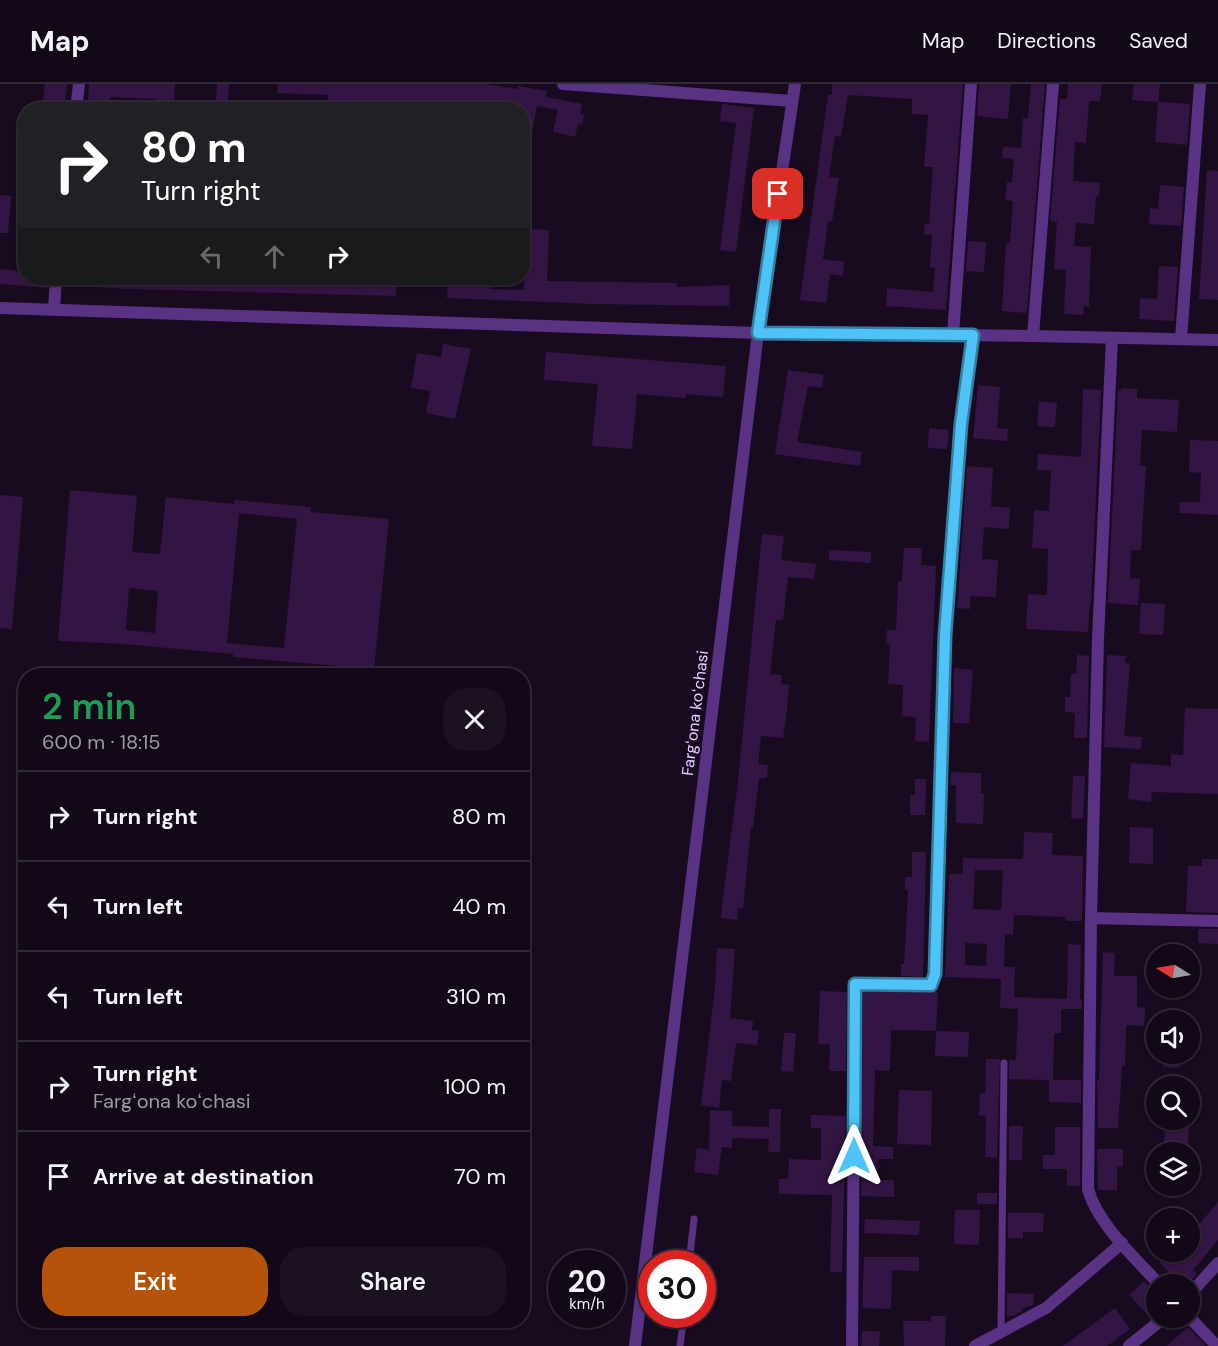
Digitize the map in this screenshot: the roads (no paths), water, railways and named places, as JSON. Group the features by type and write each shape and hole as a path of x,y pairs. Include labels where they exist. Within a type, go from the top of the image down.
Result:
{"street":[{"path":"77,102 80,84"},
{"path":"564,84 792,101"},
{"name":"Fargʻona koʻchasi","path":"635,1346 758,333 795,84"},
{"path":"953,335 971,84"},
{"path":"1033,336 1053,84"},
{"path":"1181,339 1200,84"},
{"path":"54,309 56,285"},
{"path":"0,308 758,333 1218,340"},
{"path":"852,1346 855,984 931,985 934,981 945,635 961,424 973,335"},
{"path":"1112,338 1098,639 1091,918 1088,1189 1092,1204 1150,1274"},
{"path":"1091,918 1218,921"},
{"path":"975,1346 1046,1308 1122,1243"},
{"path":"1200,1283 1218,1263"},
{"path":"1129,1346 1151,1328"},
{"path":"1200,1328 1217,1346"}],"lane":[{"path":"1001,1332 1004,1063"},
{"path":"690,1250 694,1219"},
{"path":"680,1346 682,1328"}]}
